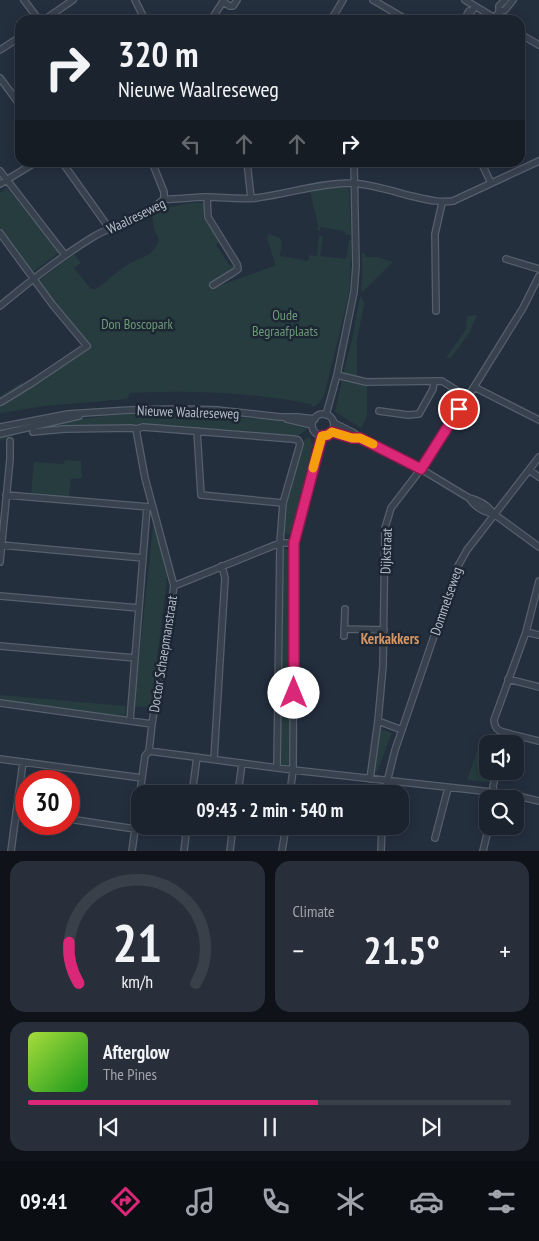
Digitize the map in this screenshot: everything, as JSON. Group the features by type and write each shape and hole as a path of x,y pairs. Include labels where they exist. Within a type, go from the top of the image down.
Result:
{"street":[{"path":"24,0 35,15"},
{"path":"51,15 73,0"},
{"path":"135,0 142,15"},
{"path":"214,15 224,1 233,6 237,0"},
{"path":"334,15 343,0"},
{"path":"373,0 397,15"},
{"path":"465,0 489,15"},
{"path":"497,15 500,6 505,0"},
{"path":"499,12 505,10 512,0"},
{"path":"467,15 475,6"},
{"path":"525,37 539,45"},
{"path":"0,50 15,40"},
{"path":"0,78 15,98"},
{"path":"436,312 435,234 442,203 453,201 539,161"},
{"path":"0,184 28,167"},
{"path":"66,167 109,228"},
{"path":"154,167 164,192 164,199"},
{"path":"248,167 251,198"},
{"path":"326,415 337,375 354,292 356,272 354,167"},
{"path":"484,167 491,183"},
{"path":"0,171 65,255"},
{"name":"Waalreseweg","path":"0,306 65,255 94,236 139,215 164,199 207,196 230,199 251,198 328,184 354,184 378,187 442,203"},
{"path":"207,196 208,217 237,264 238,269 213,285"},
{"path":"0,233 52,304 87,346 1,402"},
{"path":"506,259 539,269"},
{"name":"Dijkstraat","path":"370,778 383,666 385,528 391,508 421,469 474,387 523,308 539,276"},
{"path":"337,375 366,382 442,381 467,397"},
{"path":"379,411 408,415 419,414 433,389 434,381"},
{"path":"474,387 539,420"},
{"name":"Nieuwe Waalreseweg","path":"0,427 49,417 96,412 181,409 217,410 313,422"},
{"name":"Nieuwe Waalreseweg","path":"0,434 96,412"},
{"path":"334,423 332,432 328,435 322,436 315,433 313,422 320,415 326,415 334,423 360,438 421,469 489,508 494,514 539,547"},
{"path":"33,432 64,429 136,429 143,427 298,440 300,444 284,503 280,543 277,768"},
{"name":"Doctor Schaepmanstraat","path":"136,429 150,507 174,586 149,751 145,756 141,785"},
{"path":"198,431 201,495 284,503"},
{"path":"332,432 352,438 360,438"},
{"path":"291,785 293,770 294,543 322,436"},
{"path":"0,562 10,441"},
{"name":"Dommelseweg","path":"386,785 402,730 458,566 467,550 539,457"},
{"path":"529,470 539,477"},
{"path":"6,495 150,507"},
{"name":"Doctor Schaepmanstraat","path":"130,721 143,558 150,507"},
{"path":"174,586 280,543 294,543"},
{"path":"1,544 143,558"},
{"path":"214,760 225,578 222,566"},
{"path":"539,581 526,632 494,720 498,731 539,741"},
{"path":"0,596 139,608"},
{"path":"344,636 345,609"},
{"path":"344,629 384,630"},
{"path":"526,632 539,634"},
{"path":"0,646 135,658"},
{"path":"508,679 539,687"},
{"path":"0,703 152,724"},
{"path":"378,721 402,730"},
{"path":"149,751 479,793"},
{"path":"193,785 197,757"},
{"path":"0,759 142,778"},
{"path":"22,770 23,762"},
{"path":"239,785 242,763"},
{"path":"435,838 448,788"},
{"path":"524,797 539,801"},
{"path":"11,851 15,820"},
{"path":"80,820 131,827"},
{"name":"Doctor Schaepmanstraat","path":"132,851 134,835"},
{"path":"184,851 186,835"},
{"path":"230,851 233,835"},
{"path":"282,851 285,835"},
{"path":"382,835 382,851"},
{"path":"483,851 487,835"}],"green space":[{"path":"344,186 349,187 351,235 346,235 344,231 320,227 320,231 317,230 318,225 310,191"},
{"path":"7,188 58,253 33,272 0,227 0,193"},
{"name":"Don Boscopark","path":"191,203 205,203 203,217 220,242 216,245 230,266 233,265 233,268 217,280 221,285 274,266 275,263 267,238 269,234 280,238 282,242 280,256 308,261 309,255 317,256 319,236 323,236 320,256 346,259 349,240 352,240 349,294 324,396 317,405 312,407 311,404 244,394 153,392 130,393 127,399 44,406 0,413 0,396 21,383 27,384 30,389 63,365 90,349 39,281 74,254 81,263 74,268 91,289 96,289 132,262 153,251 159,240 154,228 152,215 169,207"},
{"path":"362,253 365,253 365,257 377,257 393,262 361,293 362,275"},
{"path":"360,296 364,306 357,338 357,378 343,374 352,340"},
{"path":"477,315 470,332 451,358 446,358 466,328 467,316"},
{"path":"342,380 367,386 367,416 361,428 335,412"},
{"path":"145,413 178,413 285,421 306,430 296,437 137,425 64,426 28,430 0,441 0,436 68,420"},
{"path":"309,437 313,444 311,450 312,464 293,533 287,535 284,529 284,518 288,491 302,444"},
{"path":"65,460 81,461 82,478 71,479 69,498 31,495 34,462 64,464"},
{"path":"153,527 155,527 167,579 151,708 134,706"},
{"path":"282,548 290,550 291,767 281,767 280,551"},
{"path":"0,695 126,706 125,717 0,701"},
{"path":"381,726 381,729 392,733 377,772 373,773 379,727"},
{"path":"479,745 479,780 491,780 490,782 467,780"}],"slow traffic":[{"path":"313,468 322,436 332,432 352,438 360,438 373,444"}],"district":[{"name":"Kerkakkers","path":"390,639"}],"route":[{"path":"294,693 294,543 322,436 332,432 352,438 360,438 421,469 459,409"}],"park label":[{"name":"Oude Begraafplaats","path":"285,324"}]}
